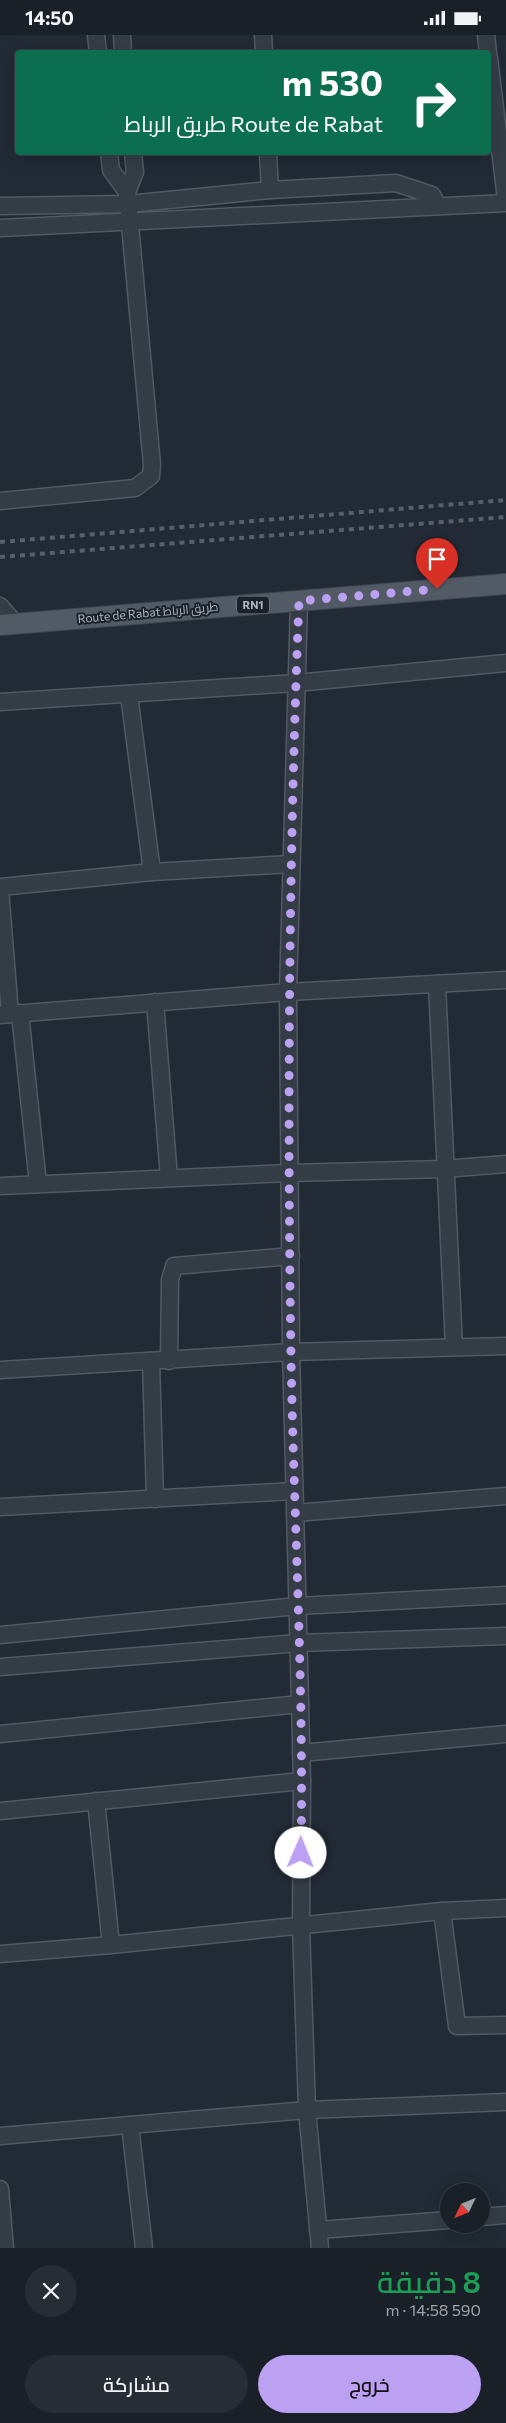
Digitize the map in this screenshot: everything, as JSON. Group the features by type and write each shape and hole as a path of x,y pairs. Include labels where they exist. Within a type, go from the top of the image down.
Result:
{"main road":[{"name":"Route de Rabat طريق الرباط","path":"8,625 506,584"}],"street":[{"path":"96,35 98,50"},
{"path":"122,35 123,50"},
{"path":"263,35 264,50"},
{"path":"486,35 488,50"},
{"path":"491,75 506,199"},
{"path":"109,155 111,170 128,205"},
{"path":"0,501 136,488 151,476 152,465 128,205 135,172 133,155"},
{"path":"268,155 270,190"},
{"path":"0,228 128,205 270,190 396,183 432,195 438,206"},
{"path":"0,206 438,206 506,203"},
{"path":"299,601 288,992 291,1352 302,1781 301,1926 307,2110 320,2248"},
{"path":"0,607 8,625"},
{"path":"0,702 296,683 506,663"},
{"path":"129,695 152,872"},
{"path":"38,1184 10,1014 0,888 152,872 291,864"},
{"path":"10,1014 288,992 506,980"},
{"path":"437,984 444,1169 454,1347"},
{"path":"155,1002 169,1179"},
{"path":"0,1186 290,1173 444,1169 506,1164"},
{"path":"169,1361 170,1280 174,1266 291,1256"},
{"path":"0,1370 291,1352 506,1346"},
{"path":"151,1361 156,1499"},
{"path":"0,1507 294,1491"},
{"path":"295,1513 506,1496"},
{"path":"0,1635 298,1606 506,1595"},
{"path":"0,1667 299,1643 506,1636"},
{"path":"0,1734 300,1704"},
{"path":"301,1753 506,1734"},
{"path":"0,1811 302,1781"},
{"path":"96,1801 111,1945"},
{"path":"0,1954 111,1945 442,1911 506,1908"},
{"path":"442,1911 458,2027 506,2025"},
{"path":"0,2136 307,2110 506,2102"},
{"path":"130,2125 144,2248"},
{"path":"0,2189 5,2248"},
{"path":"490,2216 506,2215"},
{"path":"318,2230 440,2221"}],"railway":[{"path":"0,542 506,500"},
{"path":"0,557 506,517"}],"route":[{"path":"301,1853 302,1781 291,1352 288,992 299,601 437,589"}]}
